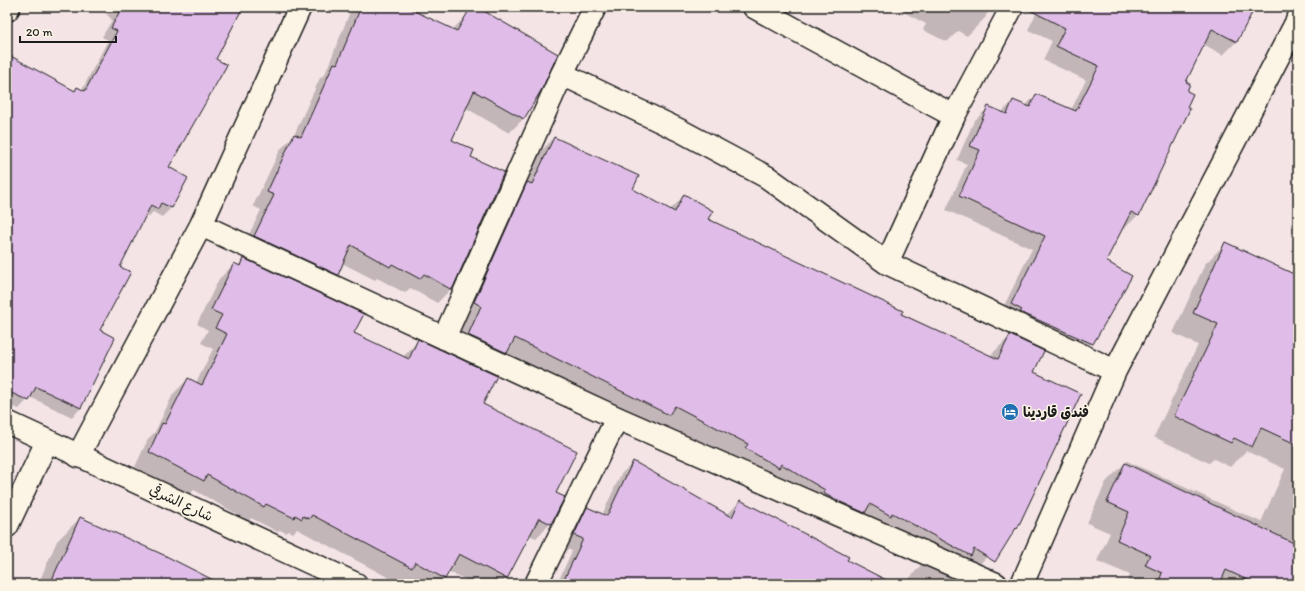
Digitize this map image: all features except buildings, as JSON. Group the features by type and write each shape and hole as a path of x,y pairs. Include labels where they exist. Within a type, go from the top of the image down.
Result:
{"street":[{"path":"78,456 201,225 300,7"},
{"path":"444,338 562,74 595,7"},
{"path":"754,7 954,116"},
{"path":"887,263 954,116 1012,7"},
{"path":"1022,584 1116,371 1298,19"},
{"path":"562,74 681,132 767,177 887,263 1116,371"},
{"path":"201,225 617,418 996,584"},
{"path":"536,584 617,418"},
{"name":"شارع الشرقي","path":"7,422 356,584"},
{"path":"7,526 47,441"}],"place":[{"name":"فندق قاردينا","path":"1010,412"}]}
